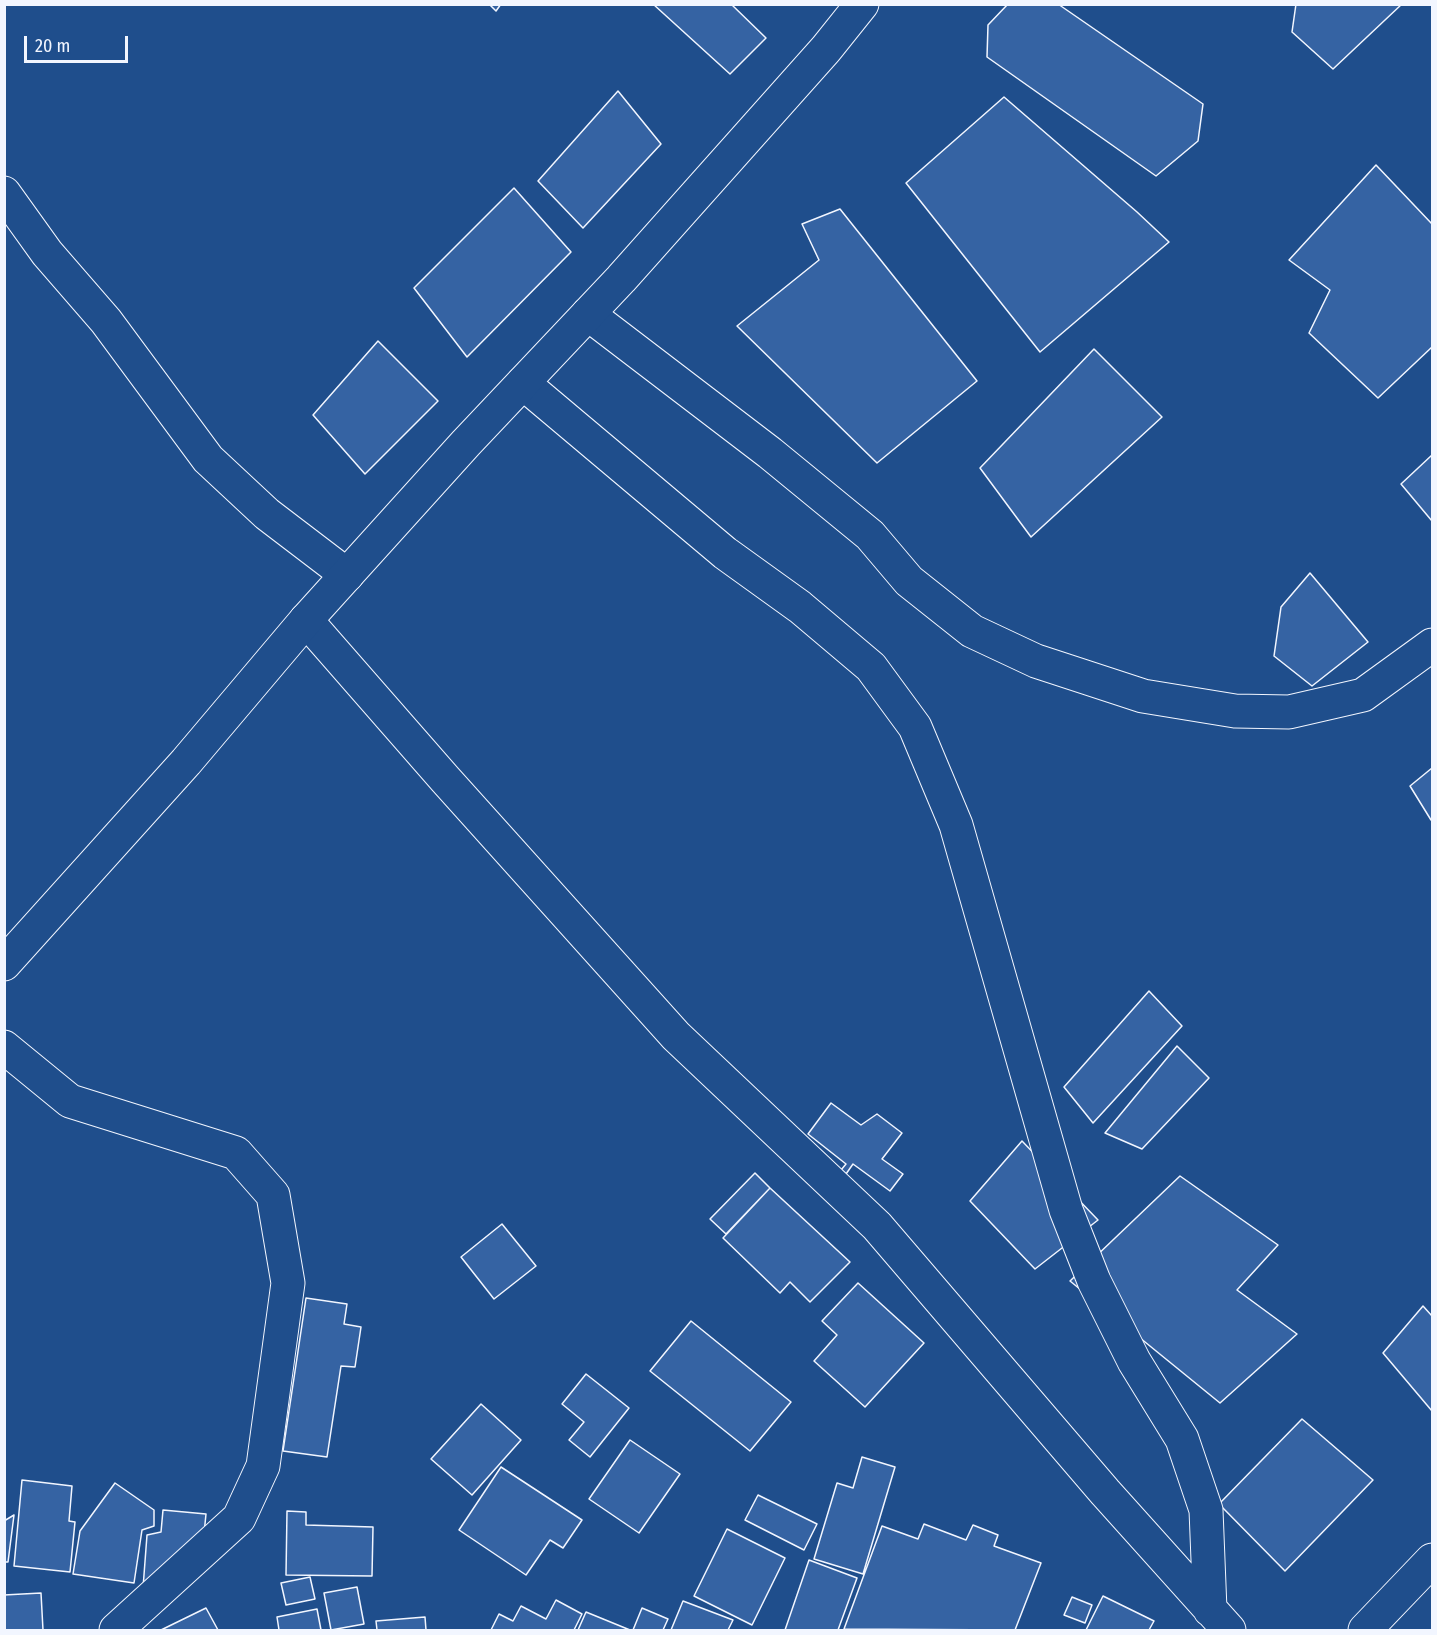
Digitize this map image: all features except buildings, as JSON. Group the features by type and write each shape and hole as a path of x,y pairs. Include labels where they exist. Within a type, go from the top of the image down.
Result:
{"street":[{"path":"4,964 186,762 347,575 588,314 819,58 862,4"},
{"path":"4,193 47,253 106,321 208,459 267,514 347,575"},
{"path":"588,314 825,497 870,535 909,581 972,631 1036,661 1143,696 1235,711 1289,712 1363,695 1432,645"},
{"path":"523,383 725,553 800,607 871,667 915,727 956,825 1066,1210 1094,1281 1134,1360 1182,1439 1200,1490 1206,1510 1220,1620"},
{"path":"306,621 676,1036 877,1226 1105,1492 1220,1620"},
{"path":"4,1047 70,1101 236,1153 273,1195 288,1283 263,1466 239,1518 116,1630"},
{"path":"1365,1630 1432,1560"}]}
